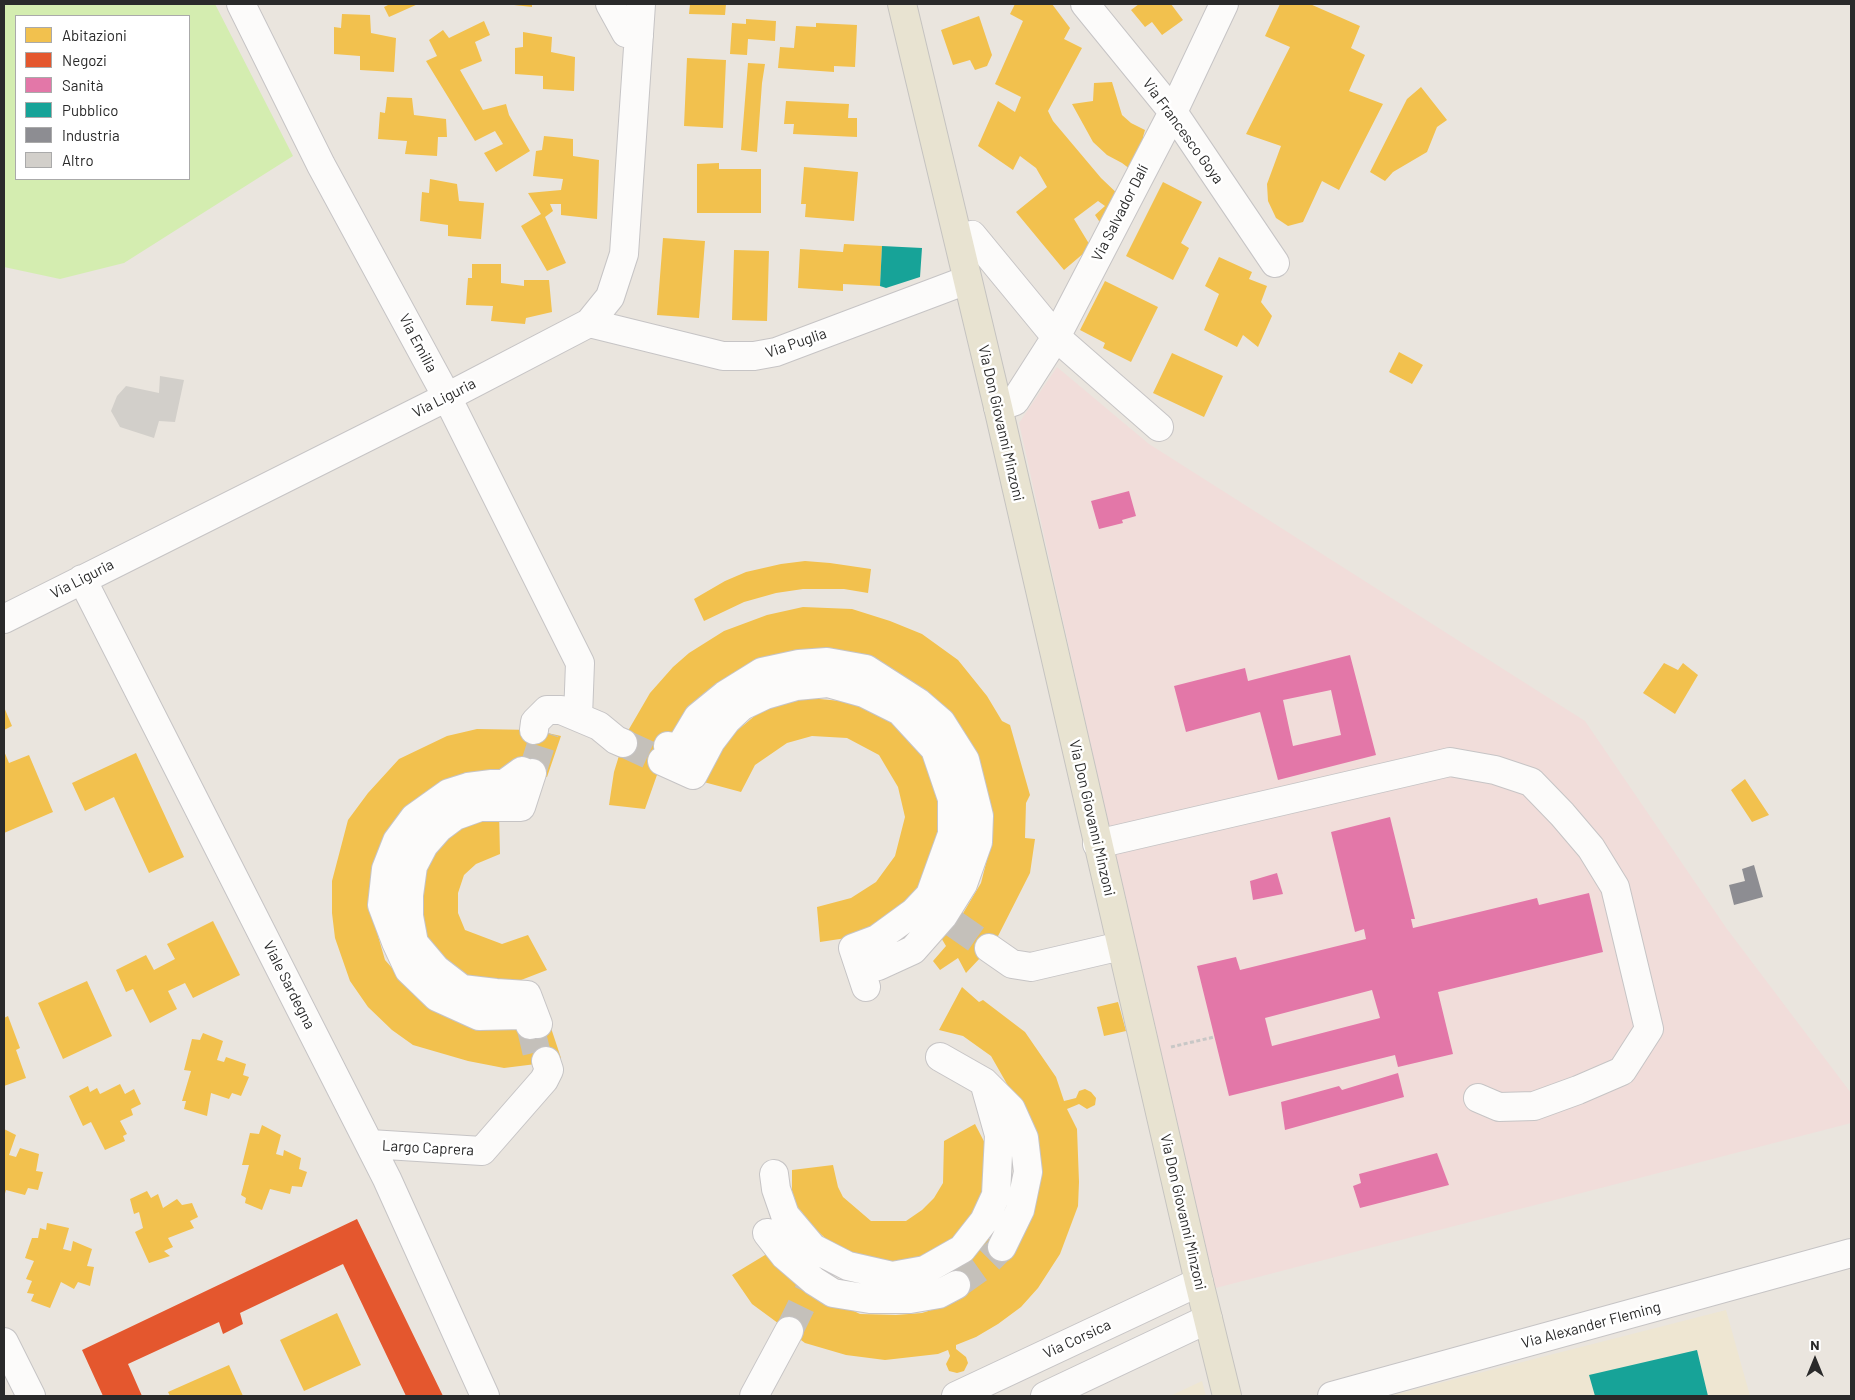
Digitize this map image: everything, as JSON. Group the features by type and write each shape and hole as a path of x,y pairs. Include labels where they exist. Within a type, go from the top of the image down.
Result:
{"main road":[{"name":"Via Don Giovanni Minzoni","path":"902,4 959,239 1199,1282 1228,1396"}],"street":[{"name":"Via Emilia","path":"241,4 321,165 447,397 580,663 589,722"},
{"path":"610,4 626,33 639,36"},
{"name":"Via Liguria","path":"4,619 447,397 589,323 610,297 624,254 641,4"},
{"name":"Via Francesco Goya","path":"1085,4 1173,112 1275,263"},
{"name":"Via Salvador Dalí","path":"998,407 1015,401 1056,337 1173,112 1224,4"},
{"path":"959,239 972,235 1056,337 1159,427"},
{"name":"Via Puglia","path":"589,323 723,356 754,356 776,352 967,280"},
{"name":"Viale Sardegna","path":"82,579 370,1144 485,1396"},
{"path":"665,753 677,752 698,717 725,695 762,672 799,664 827,662 866,669 919,703 941,722 965,760 979,816 978,842 963,884 913,950 878,966 860,968"},
{"path":"542,724 561,710 589,722 616,740 626,735"},
{"path":"1097,844 1450,762 1495,770 1531,782 1562,814 1590,848 1615,887 1649,1029 1622,1071 1578,1090 1534,1106 1499,1107 1478,1098"},
{"path":"527,772 504,784 468,787 449,793 414,818 397,841 386,869 382,905 409,970 438,997 479,1016 522,1015 529,1018 534,1024"},
{"path":"989,948 1012,964 1031,967 1121,946"},
{"path":"940,1057 984,1082 1010,1109 1024,1138 1028,1172 1020,1210 1002,1247"},
{"name":"Largo Caprera","path":"370,1144 482,1151 543,1068"},
{"path":"774,1174 776,1189 785,1214 814,1248 848,1266 892,1276 925,1270 962,1249 984,1221 996,1195 999,1135 984,1082"},
{"path":"767,1233 811,1285 833,1293 870,1299 910,1299 939,1294 956,1285"},
{"name":"Via Alexander Fleming","path":"1332,1396 1851,1253"},
{"path":"811,1285 829,1256"},
{"name":"Via Corsica","path":"956,1396 1199,1282"},
{"path":"1046,1396 1208,1319"},
{"path":"754,1396 789,1331"},
{"path":"4,1342 31,1396"}],"path":[{"path":"1171,1047 1214,1037"}],"shaded area":[{"path":"1057,367 1149,444 1585,721 1727,929 1851,1093 1851,1123 1212,1289 1019,423"},
{"path":"1726,1310 1750,1396 1389,1396"},
{"path":"1202,1381 1206,1396 1170,1396"}],"green space":[{"path":"4,4 215,4 293,156 124,263 60,279 4,267"}],"building: Abitazioni":[{"path":"390,4 418,4 389,17 384,7"},
{"path":"532,4 532,7 514,5"},
{"path":"690,4 726,4 725,15 689,14"},
{"path":"1015,4 1052,4 1070,28 1064,39 1082,48 1048,111 1053,121 1101,178 1122,198 1105,230 1095,215 1105,206 1098,201 1074,219 1091,247 1064,270 1016,212 1047,187 1036,168 1020,156 1013,170 978,146 998,101 1015,112 1021,97 995,84 1023,21 1010,14"},
{"path":"1139,4 1171,4 1183,20 1162,35 1152,22 1145,27 1131,10"},
{"path":"1280,4 1310,4 1360,26 1351,48 1365,55 1349,91 1383,104 1339,190 1322,181 1303,222 1288,226 1276,218 1268,201 1267,184 1281,146 1246,134 1290,47 1265,36"},
{"path":"342,14 370,15 371,33 396,38 394,72 360,70 360,56 334,54 334,27 341,28"},
{"path":"979,16 992,55 987,66 975,70 970,60 953,65 941,30"},
{"path":"746,19 776,21 775,41 748,39 747,55 730,54 732,23 746,24"},
{"path":"484,21 490,35 475,42 482,61 460,70 483,110 506,104 509,115 530,151 496,172 484,153 503,144 495,131 475,141 426,61 437,56 429,40 443,30 449,38"},
{"path":"816,23 857,25 855,67 834,66 834,72 778,68 780,47 794,48 796,26 816,27"},
{"path":"523,32 552,37 551,52 575,57 574,91 543,89 543,76 515,74 515,48 523,47"},
{"path":"687,58 726,60 723,128 684,126"},
{"path":"748,63 765,64 757,152 741,150"},
{"path":"1112,82 1122,115 1131,123 1145,130 1143,137 1150,140 1134,172 1107,155 1093,142 1072,104 1093,101 1094,83"},
{"path":"1421,87 1447,120 1437,127 1427,152 1393,172 1385,181 1370,172 1407,99"},
{"path":"387,97 412,98 414,115 446,119 447,137 438,137 437,156 405,154 407,141 378,139 380,112 385,113"},
{"path":"786,101 849,104 848,118 857,118 857,137 793,134 794,124 784,124"},
{"path":"544,136 573,139 573,156 599,160 597,219 561,215 561,204 550,204 553,211 545,217 566,263 547,271 521,226 541,214 528,193 561,190 563,179 533,176 536,151 542,150"},
{"path":"719,163 719,169 761,169 761,213 697,213 697,164"},
{"path":"804,167 858,172 854,221 805,217 806,204 801,204"},
{"path":"430,179 457,184 459,201 484,203 481,239 448,236 448,225 420,221 422,192 429,193"},
{"path":"1163,182 1202,202 1181,243 1189,248 1173,280 1126,256"},
{"path":"663,238 705,241 699,318 657,315"},
{"path":"844,244 882,246 880,286 843,284 843,291 798,288 800,249 843,252"},
{"path":"734,250 769,251 767,321 732,320"},
{"path":"1219,257 1252,272 1249,279 1267,286 1261,302 1272,316 1258,347 1243,335 1237,347 1204,330 1219,294 1205,286"},
{"path":"472,264 501,264 501,283 524,286 524,280 549,280 552,312 526,318 525,324 491,321 493,306 466,305 468,278 472,278"},
{"path":"1105,281 1158,307 1131,362 1103,348 1105,343 1080,330"},
{"path":"1399,352 1423,365 1412,384 1389,372"},
{"path":"1172,353 1223,376 1204,417 1153,393"},
{"path":"805,561 871,569 868,593 844,589 803,589 776,593 744,602 704,621 694,599 725,581 746,572"},
{"path":"803,607 852,609 922,634 958,660 987,696 1002,721 1010,725 1030,795 1026,803 1025,838 1035,839 1030,873 995,942 966,973 958,958 940,970 933,961 946,946 940,936 962,915 981,883 990,848 986,786 976,754 916,686 851,652 828,652 670,738 645,809 609,805 614,772 625,736 650,693 673,667 689,653 724,631 767,615"},
{"path":"1664,663 1678,670 1683,663 1698,675 1675,714 1643,693"},
{"path":"809,698 862,703 902,728 934,770 941,816 935,865 906,907 866,935 820,942 817,907 851,898 876,882 895,856 905,817 898,787 879,755 847,738 812,736 787,743 755,765 741,792 700,781 727,739 763,709"},
{"path":"4,707 12,726 4,730"},
{"path":"477,729 534,730 561,736 547,777 522,771 374,901 376,929 385,960 414,993 440,1014 472,1024 549,1022 561,1058 536,1064 504,1068 468,1061 413,1045 392,1030 368,1007 350,981 335,938 332,913 332,881 348,820 368,793 399,759 447,736"},
{"path":"4,751 9,763 29,755 53,812 4,833"},
{"path":"136,753 184,857 149,873 114,797 85,811 72,783"},
{"path":"1745,779 1769,815 1752,822 1731,790"},
{"path":"499,812 500,854 476,864 464,875 458,893 458,913 465,930 502,944 528,935 547,970 516,982 475,980 453,968 435,953 421,924 419,872 446,834"},
{"path":"213,921 240,975 193,998 185,983 168,991 177,1009 150,1023 133,989 126,992 116,970 146,955 154,970 175,959 167,944"},
{"path":"87,981 112,1036 63,1059 38,1003"},
{"path":"962,987 979,1002 983,1000 1025,1032 1056,1077 1064,1101 1076,1098 1079,1091 1085,1089 1096,1098 1095,1105 1087,1109 1079,1104 1067,1109 1077,1129 1078,1206 1060,1254 1038,1288 1021,1307 976,1337 956,1345 956,1349 966,1357 968,1363 964,1371 957,1373 949,1371 946,1364 950,1356 948,1350 938,1354 885,1360 846,1355 805,1343 752,1304 732,1275 770,1252 803,1287 860,1314 896,1315 922,1313 950,1304 956,1285 936,1255 882,1265 838,1249 816,1230 797,1206 792,1191 792,1170 833,1165 838,1187 843,1197 871,1221 906,1221 922,1210 934,1198 943,1183 944,1141 975,1124 991,1155 976,1231 1002,1247 1027,1119 991,1056 963,1036 939,1030"},
{"path":"1118,1002 1126,1031 1104,1036 1097,1007"},
{"path":"8,1016 20,1048 16,1050 26,1078 4,1086 4,1018"},
{"path":"203,1033 223,1041 217,1060 224,1062 226,1057 246,1064 243,1075 249,1077 241,1096 232,1093 229,1099 211,1093 207,1116 184,1109 186,1101 182,1101 191,1071 184,1070 192,1039 200,1040"},
{"path":"120,1084 125,1094 134,1089 141,1104 131,1109 133,1115 120,1121 127,1134 123,1136 125,1141 105,1150 91,1122 83,1126 69,1096 88,1086 90,1092 97,1088 100,1094"},
{"path":"262,1125 281,1135 276,1154 283,1156 284,1150 301,1158 299,1169 307,1172 302,1187 292,1186 290,1194 270,1189 262,1210 245,1203 246,1198 241,1195 249,1165 242,1165 250,1133 259,1134"},
{"path":"4,1129 16,1135 9,1155 16,1157 20,1148 39,1154 36,1171 43,1172 38,1190 28,1188 25,1195 6,1190 4,1197"},
{"path":"147,1191 151,1198 158,1194 163,1208 177,1199 182,1205 192,1203 198,1217 190,1221 194,1228 168,1238 173,1247 164,1251 170,1256 149,1263 135,1232 143,1228 139,1212 134,1214 130,1199"},
{"path":"47,1223 69,1228 63,1249 71,1251 73,1241 92,1249 87,1266 94,1267 90,1286 78,1282 74,1289 61,1282 50,1308 31,1301 34,1294 27,1293 32,1281 26,1279 34,1261 25,1258 32,1238 38,1238 40,1228 46,1230"},
{"path":"337,1313 361,1365 304,1391 280,1340"},
{"path":"229,1365 243,1396 170,1396 168,1392"}],"building: Negozi":[{"path":"357,1219 443,1396 406,1396 343,1264 240,1313 243,1324 223,1334 219,1322 128,1364 142,1396 103,1396 82,1350"}],"building: Sanità":[{"path":"1129,491 1136,516 1122,520 1123,523 1099,529 1091,501"},
{"path":"1350,655 1376,755 1278,780 1260,712 1186,732 1174,686 1245,668 1248,681","holes":["1331,690 1341,735 1293,746 1283,700"]},
{"path":"1390,817 1415,919 1411,919 1413,928 1537,898 1539,905 1589,893 1603,952 1438,992 1453,1054 1398,1067 1395,1055 1229,1096 1197,966 1236,957 1240,970 1366,939 1364,929 1355,932 1331,832","holes":["1372,990 1380,1018 1272,1046 1265,1018"]},
{"path":"1277,873 1283,894 1253,900 1250,881"},
{"path":"1398,1073 1404,1097 1285,1130 1281,1102 1339,1086 1342,1090"},
{"path":"1437,1153 1449,1185 1360,1208 1353,1186 1361,1183 1359,1174"}],"building: Pubblico":[{"path":"882,246 922,248 920,277 886,288 880,286"},
{"path":"1697,1350 1708,1396 1595,1396 1589,1375"}],"building: Industria":[{"path":"1754,865 1763,897 1734,905 1729,885 1745,881 1742,869"}],"building: Altro":[{"path":"160,376 184,380 175,422 159,421 154,438 120,427 111,411 117,396 126,386 159,393"}],"tunnel":[{"path":"532,773 545,732"},
{"path":"623,743 662,761"},
{"path":"953,923 989,948"},
{"path":"530,1025 539,1063"},
{"path":"956,1285 983,1266 1002,1247"},
{"path":"789,1331 809,1290"}]}
